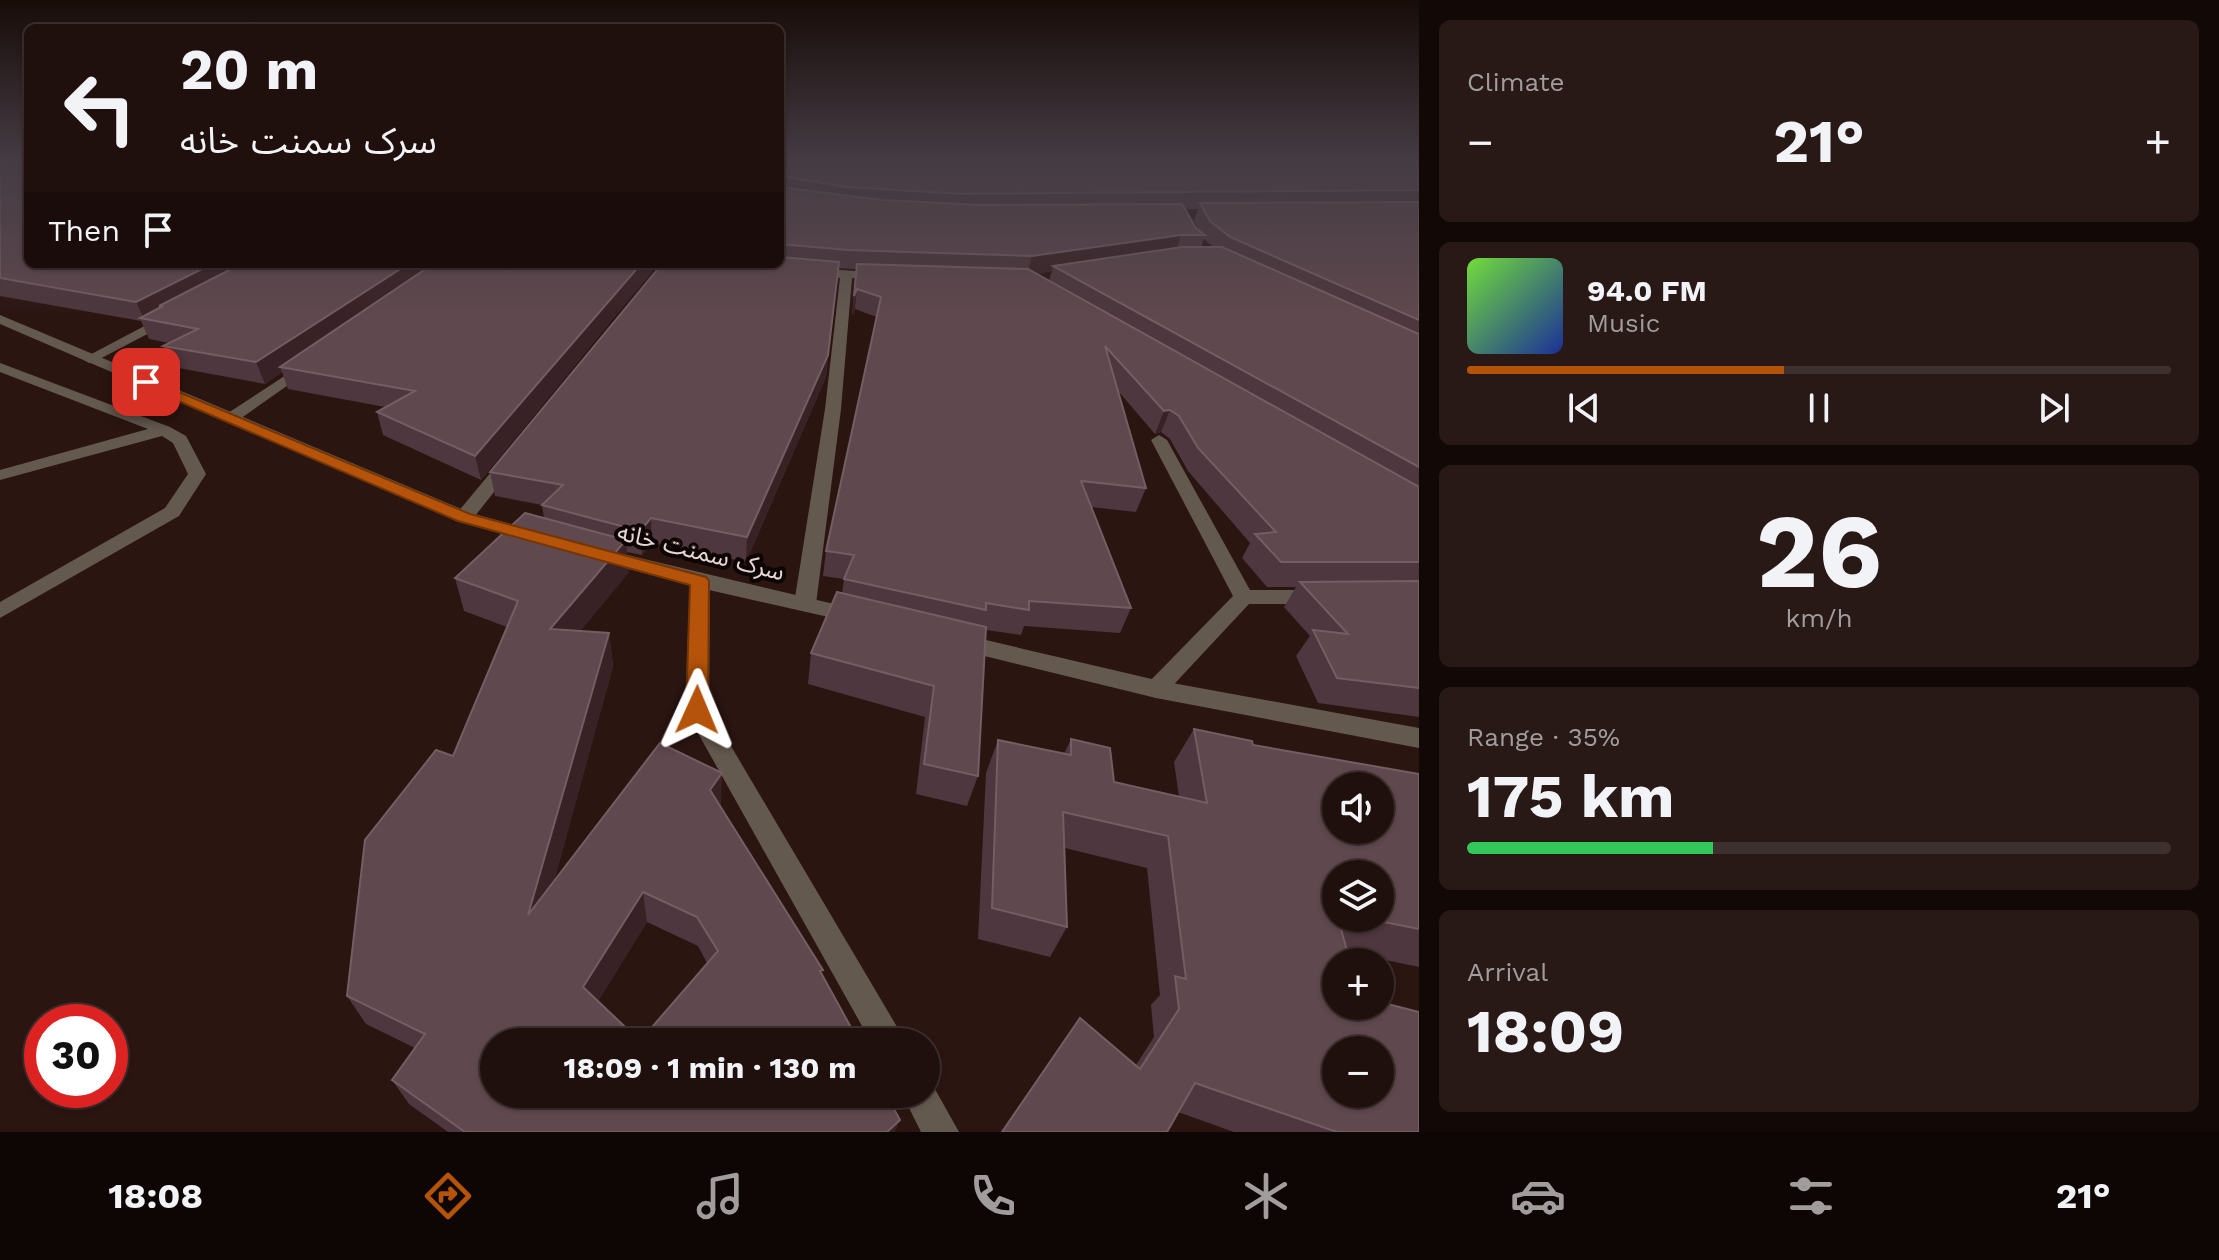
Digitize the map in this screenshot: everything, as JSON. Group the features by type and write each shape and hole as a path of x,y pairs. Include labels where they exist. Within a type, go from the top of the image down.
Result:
{"street":[{"path":"800,271 893,278"},
{"path":"805,604 833,409 846,276"},
{"path":"89,359 187,308"},
{"path":"0,319 464,517 553,541"},
{"path":"231,418 323,355"},
{"path":"0,367 164,430 180,440 197,474 172,512 0,611"},
{"path":"0,475 164,430"},
{"path":"1159,440 1244,597"},
{"path":"464,517 523,445"},
{"name":"سرک سمنت خانه","path":"582,549 700,581 881,622"},
{"path":"700,581 697,710 881,1028"},
{"path":"1156,689 1244,597 1340,597"},
{"path":"942,637 1156,689 1419,738"},
{"path":"927,1108 941,1132"}],"building":[{"path":"0,210 24,210 24,268 204,268 136,302 0,278"},
{"path":"784,210 1185,210 1196,228 1205,235 1181,235 1032,256 848,250 784,244"},
{"path":"1204,210 1419,210 1419,320 1230,237 1210,221"},
{"path":"1182,247 1222,247 1419,334 1419,467 1053,266"},
{"path":"784,257 839,262 828,355 747,537 651,518 640,531 542,505 563,485 490,472 659,268 784,268"},
{"path":"857,264 1028,269 1419,487 1419,562 1281,562 1255,534 1276,532 1198,448 1179,416 1170,410 1164,411 1105,346 1146,488 1081,481 1131,608 1029,601 1029,610 986,603 986,610 844,579 854,555 826,551 881,297 857,289 854,296"},
{"path":"233,268 402,268 256,362 163,346 198,329 140,318 163,306 159,306"},
{"path":"427,268 638,268 475,456 377,412 415,391 280,367"},
{"path":"525,513 626,540 550,629 609,633 528,915 660,743 722,773 710,790 823,970 820,971 851,1028 651,1028 718,951 697,917 643,892 583,987 626,1028 480,1028 480,1108 894,1108 900,1120 887,1132 465,1132 392,1080 425,1034 347,996 365,840 436,750 453,756 518,601 455,578"},
{"path":"1419,581 1419,688 1337,678 1313,630 1348,634 1300,582"},
{"path":"837,592 986,627 978,776 924,764 934,686 811,653"},
{"path":"1194,729 1252,741 1253,745 1419,774 1419,929 1394,924 1394,860 1322,860 1322,932 1342,932 1346,948 1322,948 1322,1020 1394,1020 1394,1006 1419,1012 1419,1132 1337,1132 1195,1083 1167,1132 1002,1132 1080,1018 1140,1069 1179,1009 1175,976 1186,979 1168,836 1063,812 1067,927 992,908 998,740 1071,755 1071,739 1110,748 1114,782 1207,803"}],"route":[{"path":"146,382 464,517 700,581 697,710"}]}
